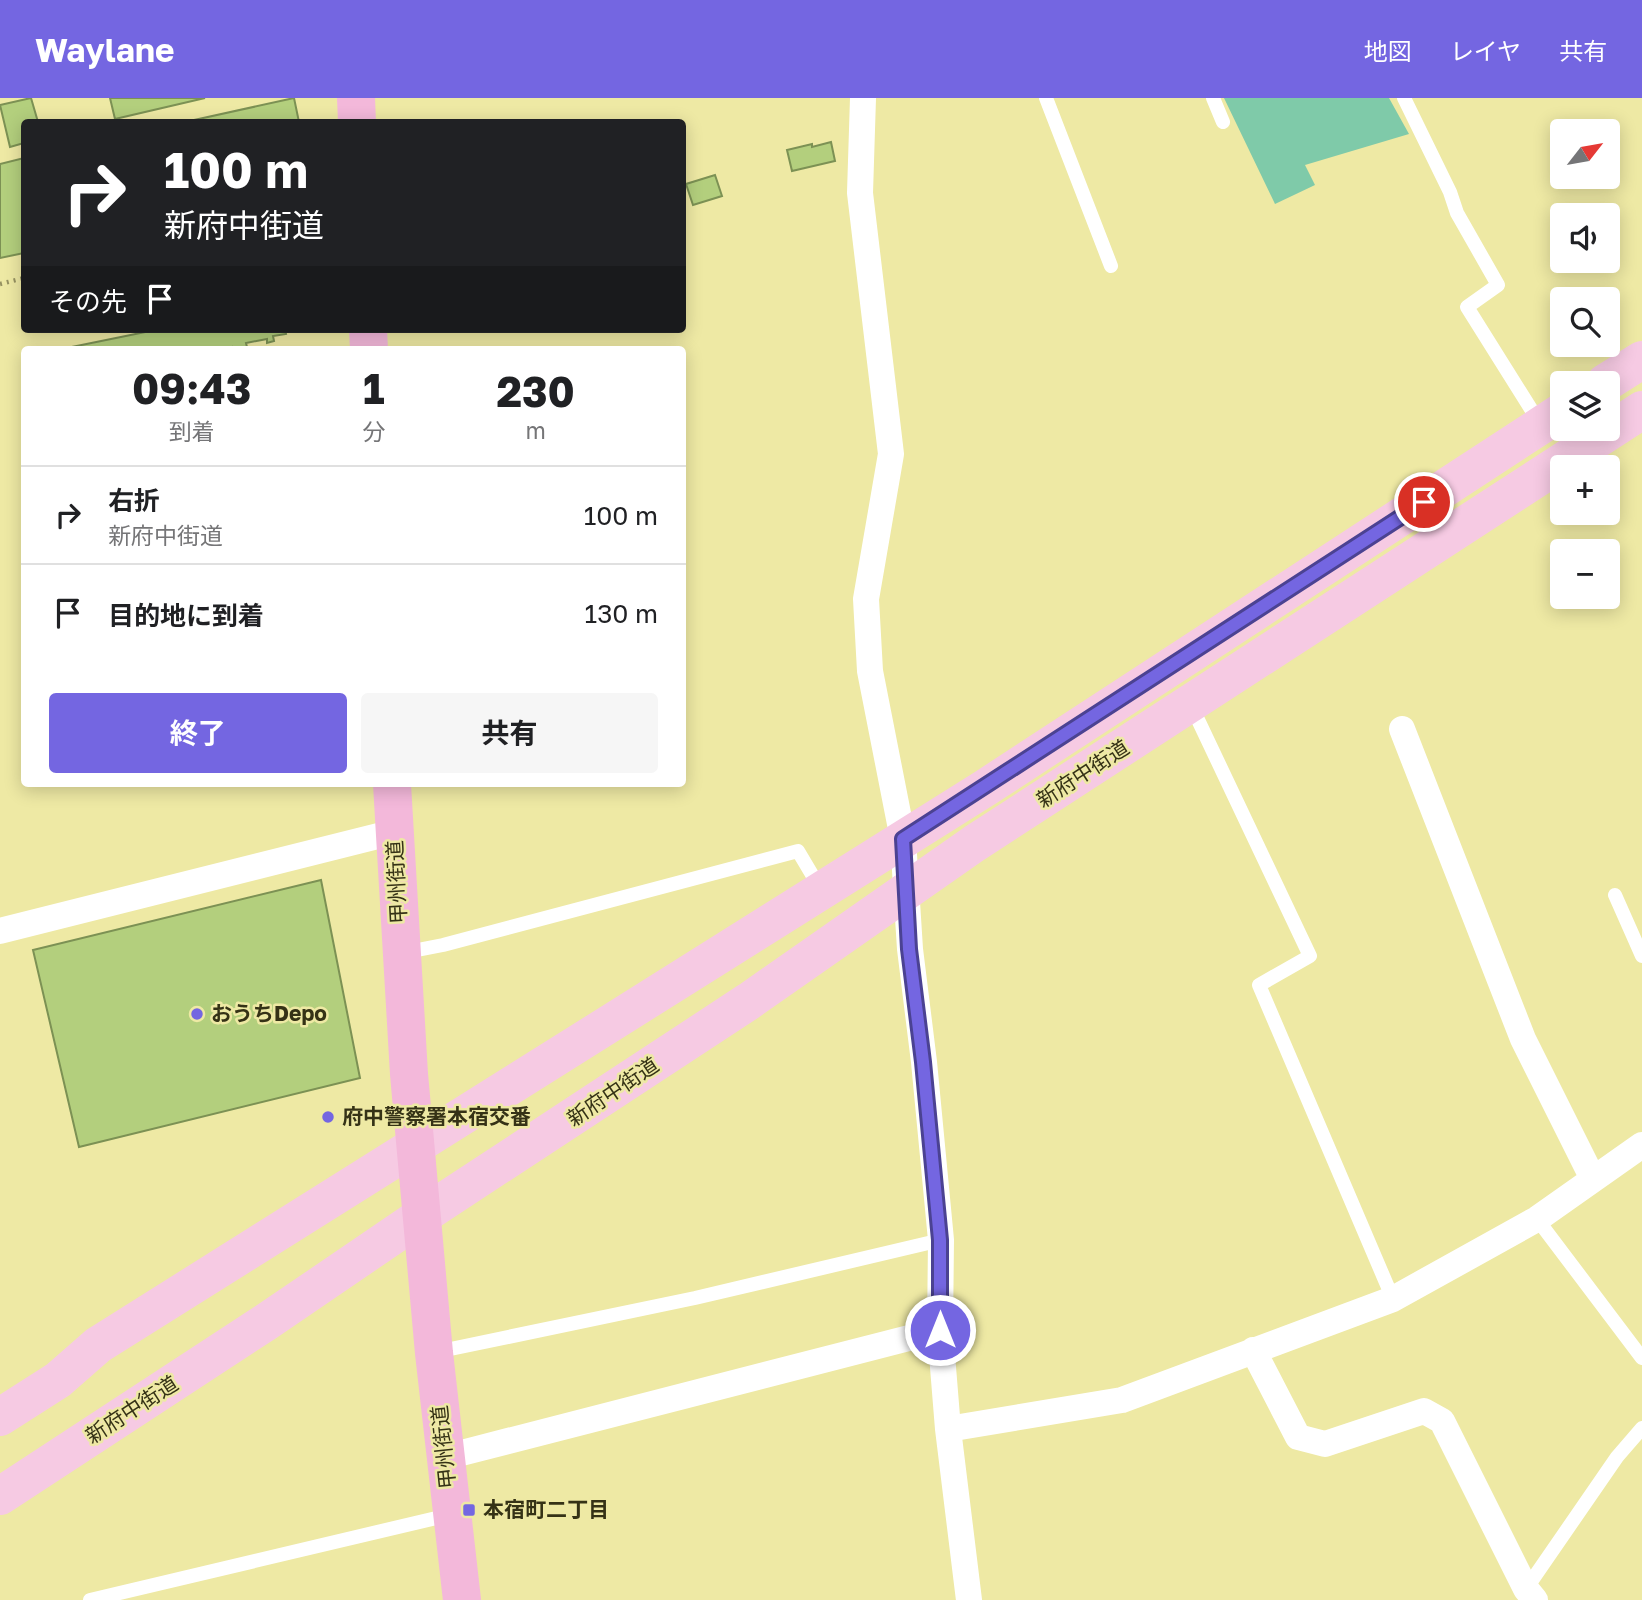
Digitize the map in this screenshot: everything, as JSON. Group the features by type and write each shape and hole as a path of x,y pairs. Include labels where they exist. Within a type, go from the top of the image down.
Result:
{"highway":[{"path":"356,98 357,119"},
{"name":"甲州街道","path":"392,787 400,953 415,1145 451,1514 462,1600"}],"main road":[{"path":"1620,374 1642,360"},
{"name":"新府中街道","path":"0,1496 749,1001 975,843 1642,410"},
{"name":"新府中街道","path":"0,1417 58,1380 98,1345 1102,713 1550,419"}],"street":[{"path":"863,98 860,193 891,454 866,599 870,671 903,839 909,949 940,1240 940,1330 948,1429 969,1600"},
{"path":"1402,729 1523,1039 1593,1179"},
{"path":"0,931 394,832"},
{"path":"948,1429 1122,1400 1393,1299 1537,1219 1642,1145"},
{"path":"446,1457 940,1330"},
{"path":"1253,1350 1298,1437 1325,1444 1424,1411 1442,1421 1530,1595"}],"lane":[{"path":"1046,98 1111,266"},
{"path":"1213,98 1223,122"},
{"path":"1404,98 1451,192 1457,213 1498,285 1467,307 1550,415"},
{"path":"1191,705 1310,956 1259,985 1393,1299"},
{"path":"400,953 443,945 798,851 822,891"},
{"path":"1615,895 1642,957"},
{"path":"1537,1219 1642,1358"},
{"path":"434,1344 695,1298 940,1240"},
{"path":"1530,1595 1617,1457 1642,1428"},
{"path":"90,1600 451,1514"}],"path":[{"path":"0,284 21,279"}],"green space":[{"path":"1224,98 1389,98 1409,134 1305,165 1315,185 1275,204"}],"building":[{"path":"31,98 37,119 21,119 21,144 10,147 0,105"},
{"path":"110,98 205,98 115,119"},
{"path":"294,98 298,119 199,119"},
{"path":"831,142 835,161 792,171 787,150"},
{"path":"21,159 21,254 0,258 0,164"},
{"path":"715,175 722,196 693,205 686,184"},
{"path":"140,333 286,334 273,336 274,341 267,343 267,339 246,343 247,346 77,346"},
{"name":"おうちDepo","path":"321,880 360,1078 79,1147 33,950"}],"place":[{"name":"おうちDepo","path":"197,1014"},
{"name":"府中警察署本宿交番","path":"328,1117"},
{"name":"本宿町二丁目","path":"469,1510"}],"route":[{"path":"940,1330 940,1240 909,949 903,839 1071,733 1424,502"}]}
